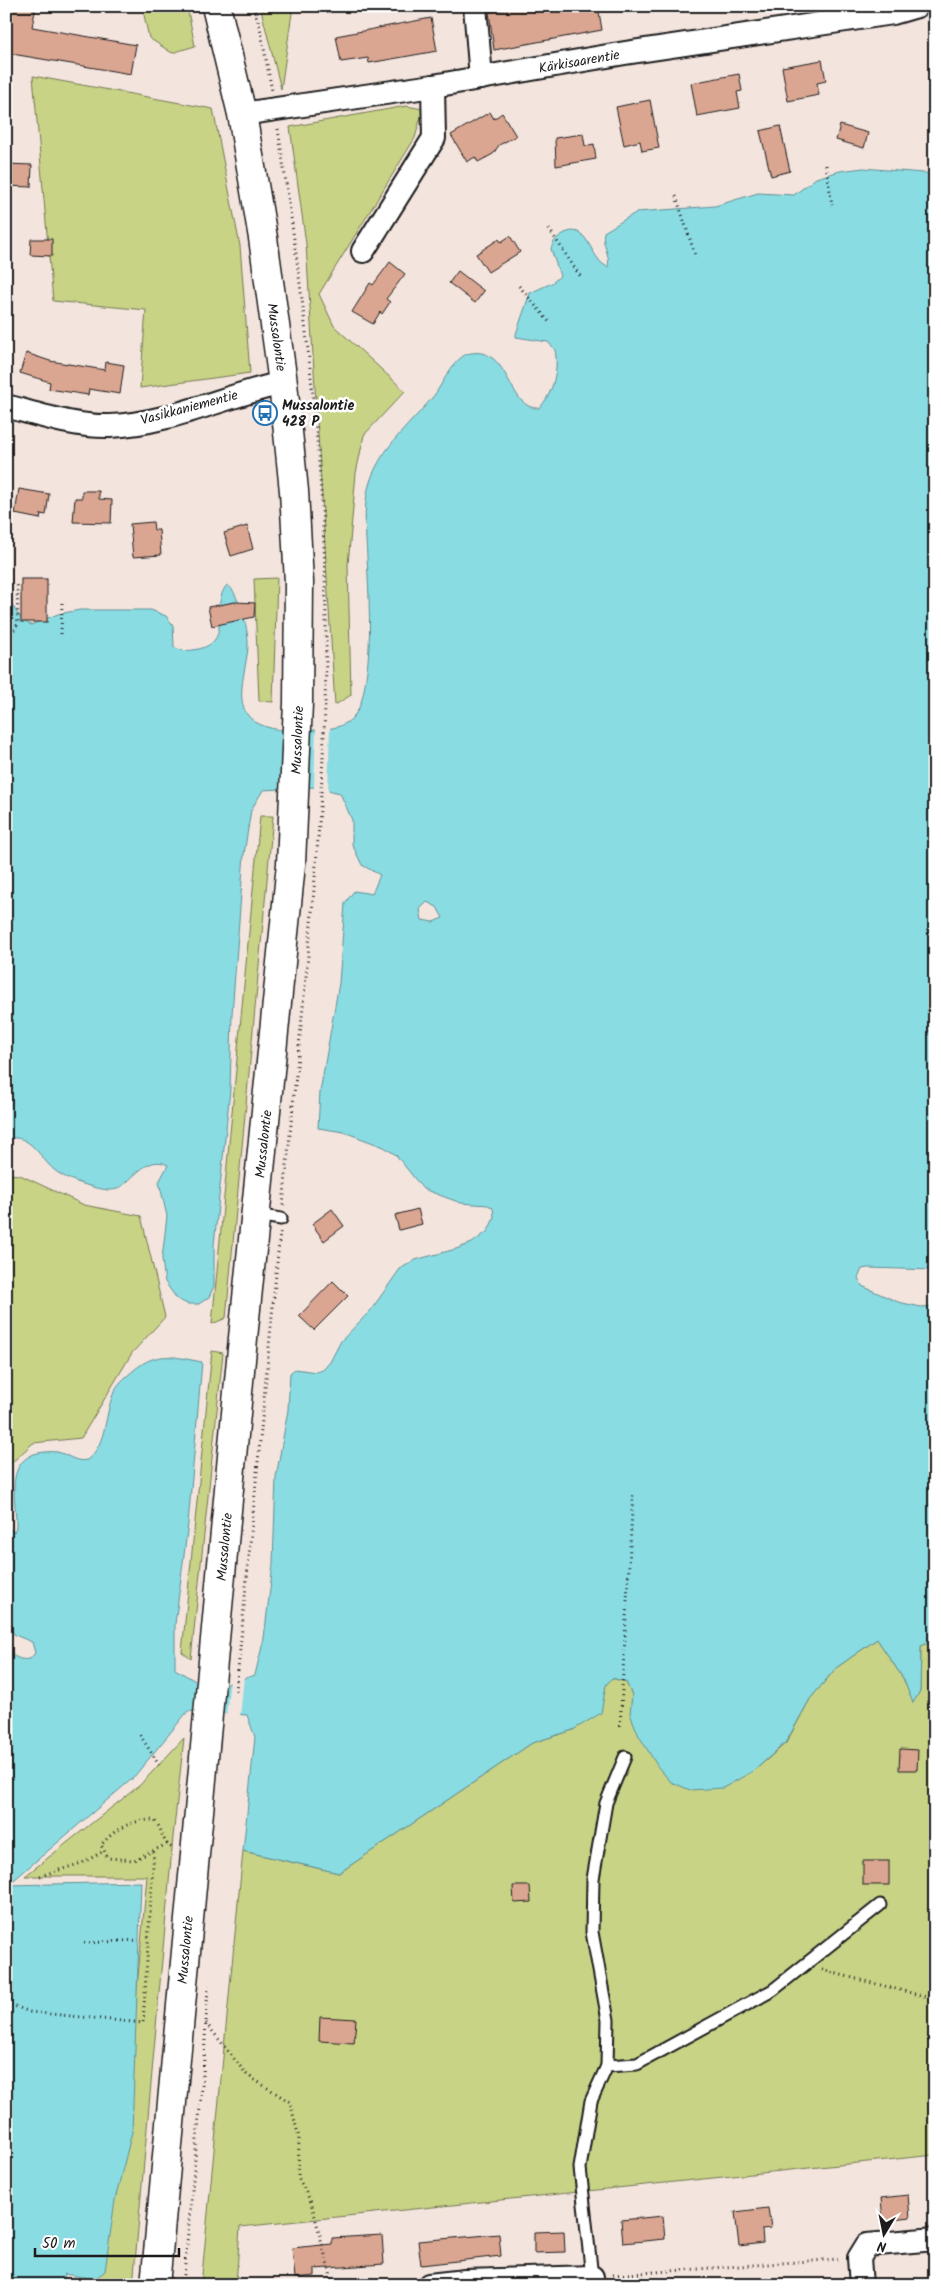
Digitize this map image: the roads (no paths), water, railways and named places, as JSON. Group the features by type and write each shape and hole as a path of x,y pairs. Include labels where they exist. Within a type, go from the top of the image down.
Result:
{"main road":[{"name":"Mussalontie","path":"156,2285 214,1652 269,1217 295,809 298,703 299,582 294,492 283,383 264,248 242,114 216,6"}],"street":[{"path":"475,6 481,78"},
{"name":"Kärkisaarentie","path":"242,114 433,86 625,53 893,13 916,6"},
{"path":"363,251 434,138 433,86"},
{"name":"Vasikkaniementie","path":"6,406 65,422 110,426 160,418 256,388 283,383"},
{"path":"861,2285 859,2258 867,2245 935,2239"},
{"path":"429,2285 465,2281 592,2281"}],"lane":[{"path":"592,2281 580,2168 591,2100 607,2066 608,2020 592,1932 593,1879 606,1803 625,1757"},
{"path":"607,2066 637,2064 773,1990 880,1904"}],"water":[{"path":"863,168 935,174 935,1270 868,1268 862,1269 858,1278 862,1286 898,1302 921,1307 935,1306 935,1640 921,1646 920,1691 913,1703 903,1678 877,1639 836,1668 810,1699 786,1742 755,1770 723,1788 690,1790 671,1782 658,1767 639,1736 630,1714 632,1695 626,1682 612,1678 606,1685 601,1713 573,1730 532,1743 339,1873 243,1851 255,1737 247,1715 188,1711 133,1778 8,1885 141,1882 132,2132 115,2200 105,2271 95,2279 64,2274 66,2285 6,2285 6,1646 13,1655 22,1659 30,1659 35,1653 32,1642 15,1635 6,1623 6,1526 14,1532 16,1527 14,1486 15,1476 19,1467 34,1454 46,1452 57,1452 75,1459 87,1460 99,1445 117,1387 134,1370 159,1357 175,1357 202,1362 188,1524 175,1624 175,1669 197,1682 227,1684 255,1675 264,1638 273,1564 276,1477 288,1410 290,1373 295,1369 316,1372 323,1370 330,1362 341,1341 371,1310 400,1269 415,1260 472,1243 488,1231 494,1218 493,1208 488,1205 461,1203 423,1189 396,1155 384,1147 344,1132 318,1128 320,1092 339,983 345,903 354,891 372,894 380,875 362,865 352,844 352,820 340,793 316,787 263,790 251,810 244,854 232,1014 230,1090 214,1245 214,1286 209,1297 199,1304 187,1304 177,1299 165,1282 162,1259 167,1216 159,1182 168,1165 153,1163 147,1165 119,1188 113,1190 96,1188 61,1175 26,1141 12,1138 6,1144 6,604 12,605 22,620 31,625 58,614 80,610 151,610 166,616 173,625 174,647 185,651 206,646 214,640 218,633 222,594 227,585 236,596 246,629 248,644 242,699 244,709 250,718 266,727 301,731 325,729 345,724 353,717 361,704 368,663 369,588 365,514 366,497 372,475 394,440 432,398 454,365 465,355 484,353 494,359 521,400 529,406 539,408 544,403 554,381 555,350 548,342 516,337 516,334 530,293 552,283 560,276 551,249 554,242 563,234 572,231 578,232 584,236 602,263 608,267 604,232 637,212 715,206 758,193 794,195 816,178 840,171","holes":["427,902 437,907 443,918 433,922 422,920 420,909"]}],"place":[{"name":"Mussalontie 428 P","path":"265,413"}]}
